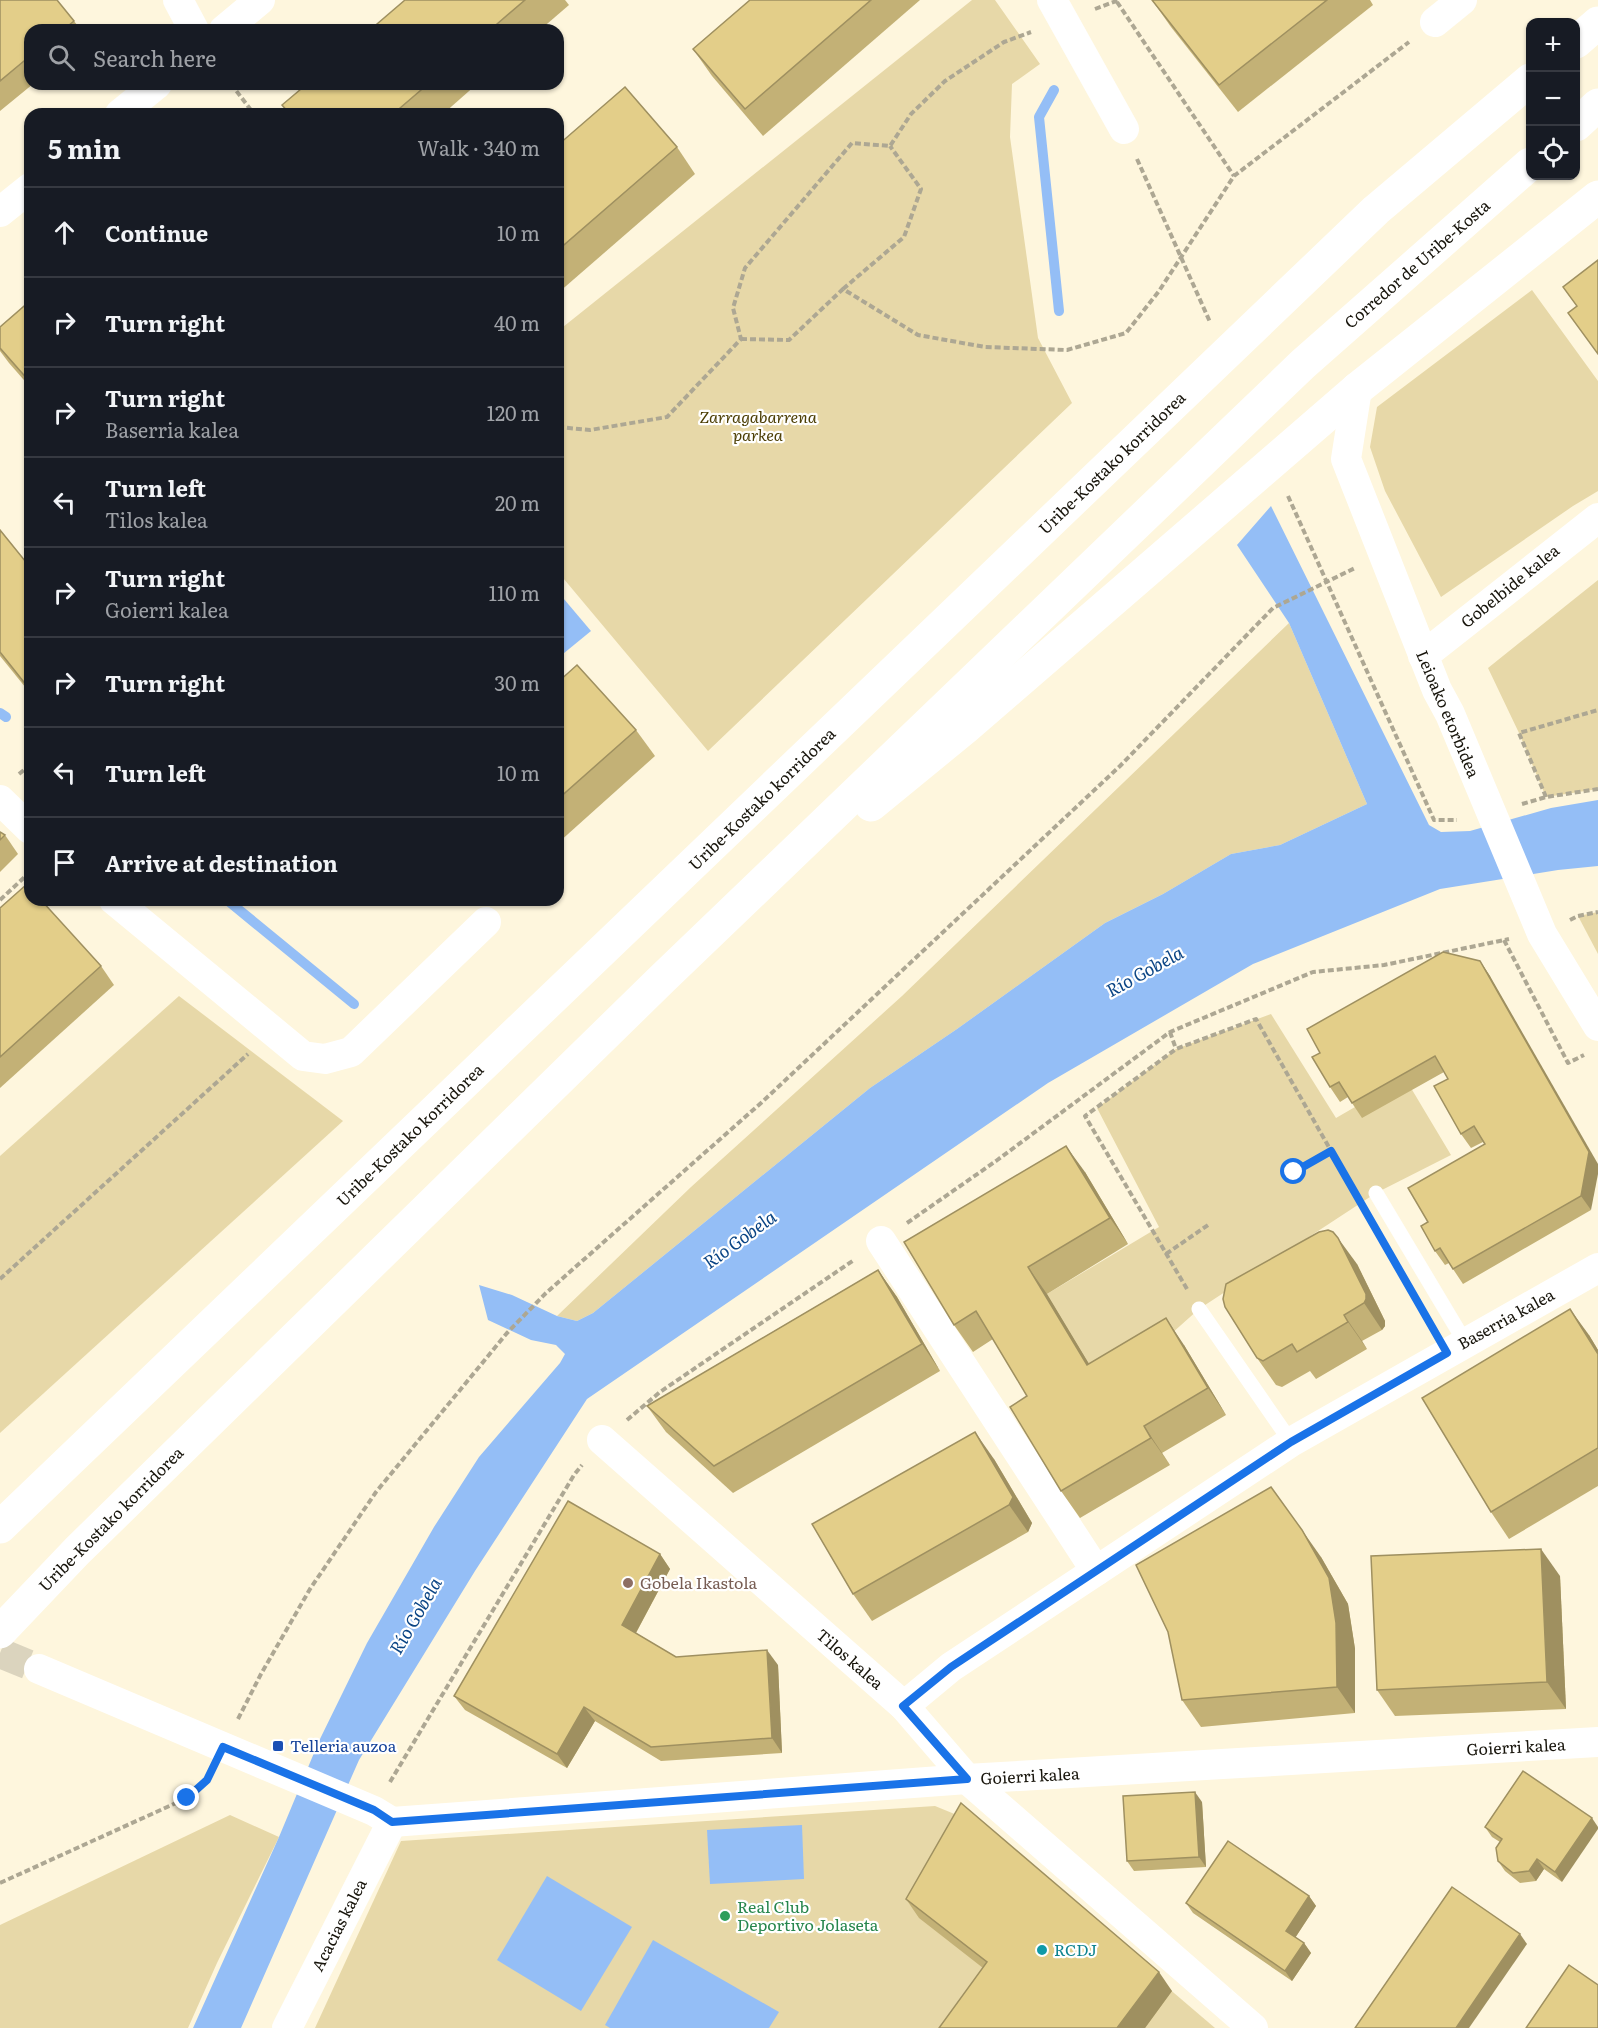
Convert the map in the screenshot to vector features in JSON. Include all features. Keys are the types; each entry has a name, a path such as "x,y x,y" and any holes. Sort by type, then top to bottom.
{"main road":[{"path":"1580,38 1598,23"},
{"name":"Uribe-Kostako korridorea","path":"1,1526 1376,210 1526,83"},
{"path":"1580,121 1598,105"},
{"name":"Corredor de Uribe-Kosta","path":"662,979 1304,364 1526,168"},
{"path":"662,979 964,728 1357,389 1598,197"},
{"name":"Uribe-Kostako korridorea","path":"0,1632 77,1551 662,979"}],"street":[{"path":"178,0 191,24"},
{"path":"231,24 260,0"},
{"path":"1435,22 1462,0"},
{"path":"1058,10 1124,129"},
{"path":"127,108 150,90"},
{"path":"0,212 24,193"},
{"name":"Leioako etorbidea","path":"1357,389 1346,459 1437,690 1450,714 1542,934 1598,1026"},
{"name":"Gobelbide kalea","path":"1423,656 1598,518"},
{"path":"0,800 24,823"},
{"path":"121,906 303,1056 325,1059 351,1052 486,922"},
{"path":"881,1241 1096,1571"},
{"name":"Baserria kalea","path":"903,1706 951,1667 1291,1442 1598,1268"},
{"name":"Tilos kalea","path":"602,1440 903,1706 967,1779 1253,2028"},
{"path":"39,1669 383,1816"},
{"name":"Goierri kalea","path":"383,1816 1598,1742"},
{"name":"Acacias kalea","path":"287,2028 383,1816"}],"lane":[{"path":"1377,1192 1465,1342"},
{"path":"1199,1309 1291,1442"}],"path":[{"path":"890,146 910,114 945,81 1004,42 1058,10 1118,1 1234,176"},
{"path":"843,289 918,335 985,347 1067,350 1126,333 1158,291 1234,176 1435,22"},
{"path":"236,90 249,108"},
{"path":"564,428 590,430 668,417 741,339 789,340 843,289 904,237 921,189 890,146 852,143 745,268 734,308 741,339"},
{"path":"0,1883 187,1798 207,1780 232,1751 261,1674 310,1589 376,1492 507,1333 546,1293 761,1103 1120,766 1273,608 1337,577"},
{"path":"1355,645 1434,820 1470,820 1546,797 1598,789"},
{"path":"1546,797 1519,733 1598,710"},
{"path":"0,900 24,878"},
{"path":"1504,940 1568,1064 1588,1053"},
{"path":"1199,1309 1085,1116 1176,1049 1256,1019 1354,1192"},
{"path":"0,1280 273,1030"},
{"path":"1170,1032 1176,1049"},
{"path":"1294,1172 1331,1151"},
{"path":"1166,1254 1208,1225"}],"green space":[{"name":"Zarragabarrena parkea","path":"972,0 995,0 1040,64 1012,84 1010,137 1038,338 1072,403 708,751 564,579 564,326"},
{"path":"1532,290 1598,381 1598,491 1441,597 1385,491 1370,447 1377,407"},
{"path":"1598,580 1598,789 1546,797 1488,668"},
{"path":"1289,623 1367,804 1280,845 1231,854 1163,894 1105,923 870,1088 593,1313 577,1321 557,1316 691,1187 902,996"},
{"path":"1598,912 1598,954 1578,916"},
{"path":"179,996 343,1121 0,1433 0,1156"},
{"path":"1271,1014 1336,1118 1405,1078 1451,1155 1376,1193 1199,1309 1106,1392 1047,1294 1159,1227 1097,1108 1176,1049"},
{"name":"Real Club Deportivo Jolaseta","path":"935,1806 974,1822 1215,2028 315,2028 401,1841"},
{"path":"230,1815 279,1837 188,2028 0,2028 0,1925"}],"water":[{"name":"Río Gobela","path":"1271,506 1429,825 1441,832 1470,831 1551,808 1598,800 1598,866 1558,870 1440,889 1253,964 1048,1083 587,1399 475,1571 359,1760 241,2028 193,2028 279,1837 319,1741 367,1643 434,1527 479,1457 560,1363 565,1354 556,1345 531,1340 488,1320 479,1285 512,1295 557,1316 577,1321 593,1313 870,1088 1105,923 1163,894 1231,854 1280,845 1367,804 1289,623 1237,545"},
{"path":"564,599 591,631 564,653"},
{"path":"802,1825 804,1879 710,1884 707,1830"},
{"path":"547,1876 632,1927 581,2011 497,1960"},
{"path":"653,1940 779,2012 769,2028 610,2028 605,2025"}],"building":[{"path":"0,0 57,0 74,21 70,24 24,24 24,61 0,81"},
{"path":"405,0 525,0 497,24 377,24"},
{"path":"750,0 871,0 745,109 693,49"},
{"path":"1152,0 1327,0 1219,85"},
{"path":"625,87 677,147 564,245 564,140"},
{"path":"300,90 421,90 400,108 285,108 282,105"},
{"path":"1598,260 1598,354 1568,313 1577,306 1563,287"},
{"path":"24,306 24,375 0,348 0,327"},
{"path":"0,530 24,560 24,682 0,652"},
{"path":"577,665 636,730 564,794 564,677"},
{"path":"24,887 24,906 46,906 101,966 0,1057 0,908"},
{"path":"1443,952 1480,961 1589,1152 1581,1196 1453,1269 1440,1248 1435,1251 1421,1226 1428,1222 1408,1188 1485,1144 1474,1126 1461,1134 1434,1086 1448,1079 1435,1056 1352,1103 1339,1082 1330,1087 1312,1057 1320,1053 1307,1029"},
{"path":"1066,1146 1110,1218 1028,1267 1087,1365 1166,1318 1208,1388 1144,1426 1151,1438 1061,1491 1010,1407 1027,1396 976,1311 954,1325 904,1242"},
{"path":"1328,1230 1338,1238 1366,1294 1364,1303 1344,1315 1348,1322 1297,1352 1292,1344 1263,1361 1257,1358 1225,1307 1223,1299 1226,1284 1319,1232"},
{"path":"878,1270 922,1344 714,1466 647,1406"},
{"path":"1570,1309 1598,1354 1598,1448 1491,1512 1422,1398"},
{"path":"975,1432 1013,1497 1009,1505 853,1594 812,1524"},
{"path":"1271,1487 1302,1530 1329,1578 1336,1623 1337,1687 1182,1700 1168,1632 1136,1565"},
{"path":"568,1501 660,1554 622,1625 676,1657 767,1650 772,1738 651,1747 584,1707 557,1754 454,1696"},
{"path":"1541,1549 1547,1682 1377,1690 1371,1556"},
{"path":"1523,1771 1592,1818 1555,1872 1537,1859 1529,1871 1513,1873 1498,1861 1496,1848 1502,1839 1485,1827"},
{"path":"1195,1792 1199,1857 1127,1861 1123,1796"},
{"name":"RCDJ","path":"961,1803 1159,1972 1117,2028 939,2028 987,1962 906,1899"},
{"path":"1228,1841 1309,1896 1286,1931 1304,1943 1285,1971 1186,1903"},
{"path":"1452,1887 1520,1934 1456,2028 1355,2028"},
{"path":"1569,1965 1598,1985 1598,2028 1526,2028"}],"waterway":[{"path":"1054,90 1039,117 1059,311"},
{"path":"0,713 6,717"},
{"path":"234,906 354,1004"}],"tunnel":[{"path":"0,1653 39,1669"}],"place":[{"name":"Gobela Ikastola","path":"628,1583"},
{"name":"Telleria auzoa","path":"278,1746"},
{"name":"Real Club Deportivo Jolaseta","path":"725,1916"},
{"name":"RCDJ","path":"1042,1950"}],"route":[{"path":"187,1798 207,1780 223,1747 374,1810 392,1822 967,1779 903,1706 951,1667 1291,1442 1447,1353 1331,1151 1294,1172"}]}
